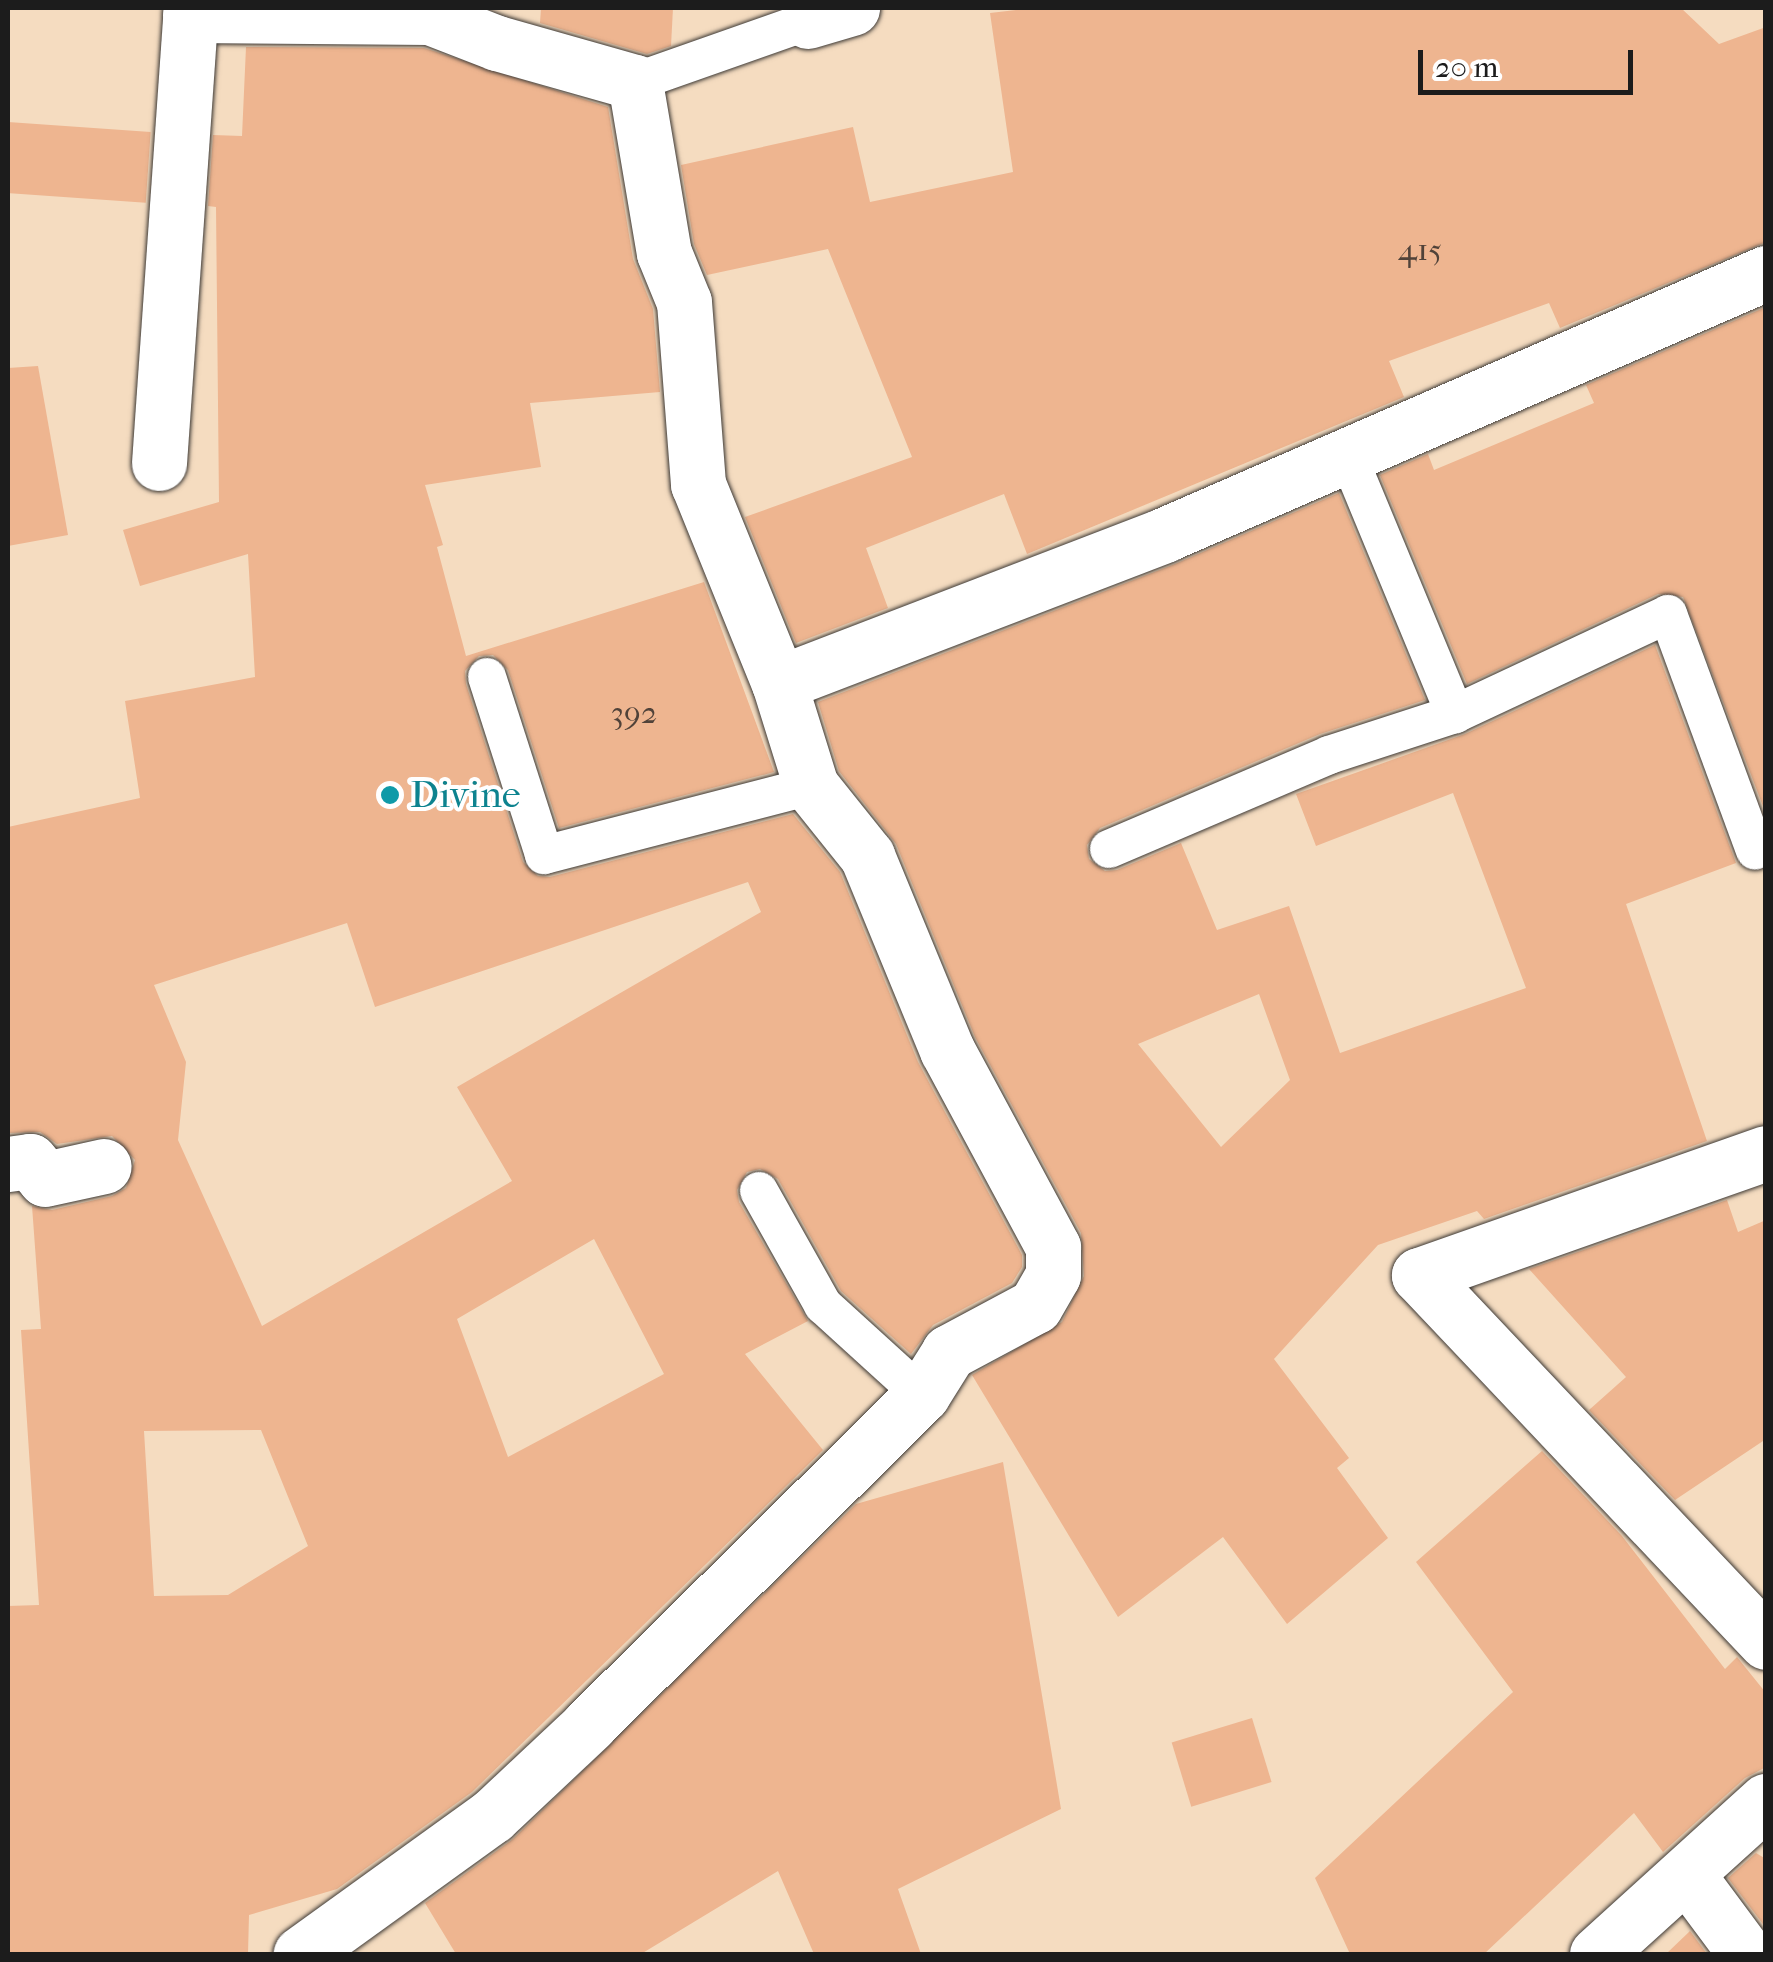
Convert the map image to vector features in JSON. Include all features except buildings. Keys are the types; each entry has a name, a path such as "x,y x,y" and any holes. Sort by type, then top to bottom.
{"street":[{"path":"159,463 190,15 430,17 497,43 636,82 664,252 684,302 698,484 780,683 812,786 868,856 947,1050 1053,1247 1053,1275 1035,1306 949,1352 922,1396 866,1444 752,1570 492,1816 302,1954"},
{"path":"780,683 1164,535 1346,451 1766,273"},
{"path":"1766,1153 1418,1275 1766,1642"},
{"path":"8,1164 30,1161 45,1179 104,1166"},
{"path":"1597,1954 1688,1876 1766,1801"},
{"path":"1688,1876 1746,1954"}],"lane":[{"path":"636,82 830,14"},
{"path":"1346,451 1455,714"},
{"path":"1110,849 1330,755 1455,714 1668,614 1755,852"},
{"path":"487,677 544,855 812,786"},
{"path":"758,1191 824,1304 922,1396"}],"place":[{"name":"Divine","path":"390,795"}]}
